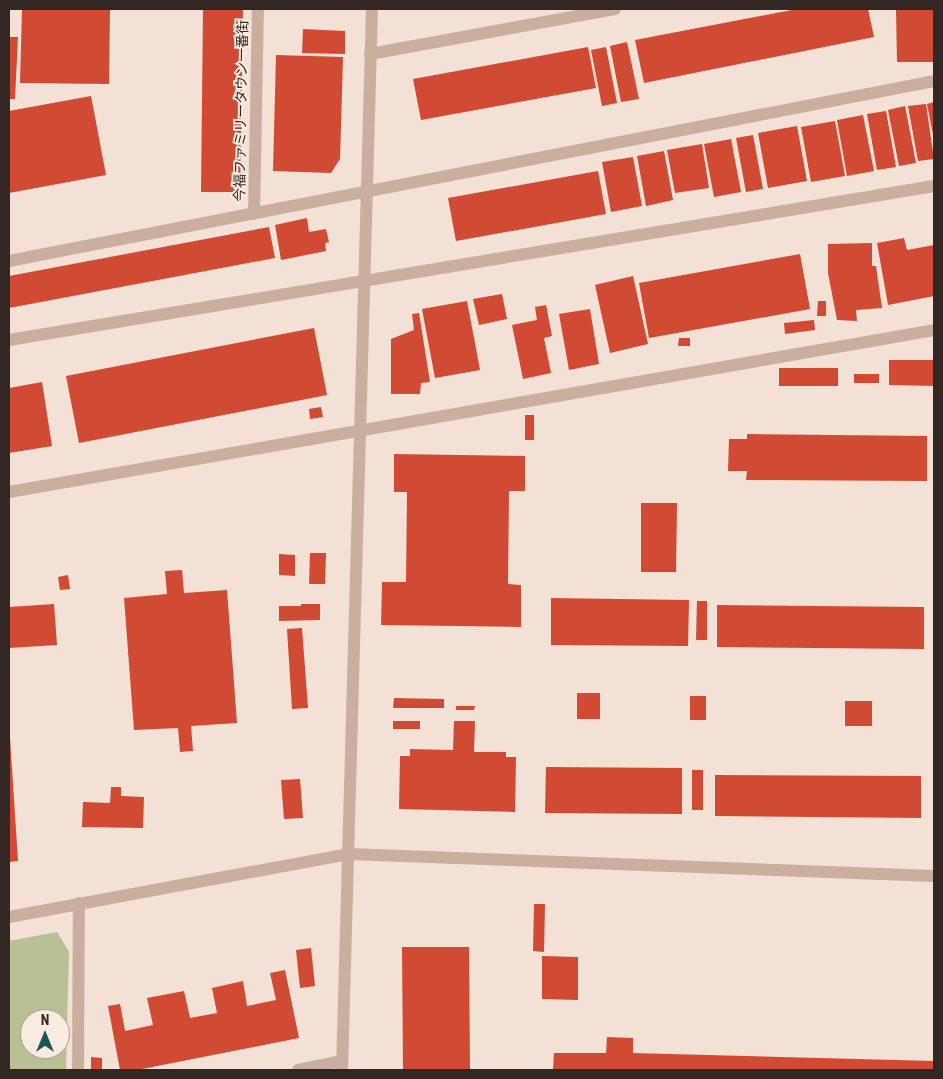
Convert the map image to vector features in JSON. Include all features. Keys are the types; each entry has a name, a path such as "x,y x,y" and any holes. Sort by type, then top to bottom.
{"street":[{"name":"今福ファミリータウン一番街","path":"254,214 258,9"},
{"path":"298,1070 342,1066 372,9"},
{"path":"370,54 615,9"},
{"path":"9,261 934,81"},
{"path":"9,340 364,279 934,186"},
{"path":"9,492 934,330"},
{"path":"9,917 348,854 934,876"},
{"path":"78,1070 79,903"}],"green space":[{"path":"57,932 69,952 68,1009 20,1009 20,1059 66,1059 66,1070 9,1070 9,941"}],"building":[{"path":"22,9 110,9 109,84 20,83"},
{"path":"203,9 243,9 240,192 201,192"},
{"path":"797,9 868,9 874,37 644,83 635,40"},
{"path":"896,9 934,9 934,62 897,62"},
{"path":"303,29 345,31 345,54 302,53"},
{"path":"9,37 18,37 15,99 9,99"},
{"path":"627,42 639,99 621,102 610,46"},
{"path":"588,47 596,88 421,120 413,79"},
{"path":"606,47 617,103 602,106 591,50"},
{"path":"276,55 343,57 340,159 331,173 273,171"},
{"path":"91,96 106,175 9,193 9,111"},
{"path":"934,102 934,135 933,135 927,104"},
{"path":"926,104 934,159 918,161 908,106"},
{"path":"905,106 916,163 899,166 888,110"},
{"path":"886,111 896,167 877,170 867,114"},
{"path":"863,115 874,171 847,176 837,120"},
{"path":"835,121 845,176 811,182 801,127"},
{"path":"797,126 807,181 768,188 758,133"},
{"path":"753,135 763,189 746,192 736,138"},
{"path":"731,139 741,192 714,197 704,144"},
{"path":"702,144 709,188 675,193 667,150"},
{"path":"664,151 673,200 646,206 637,156"},
{"path":"633,157 642,206 611,212 602,162"},
{"path":"598,171 606,214 456,241 448,198"},
{"path":"307,218 309,232 326,229 329,242 325,243 326,251 281,260 275,225"},
{"path":"269,227 275,258 9,308 9,276"},
{"path":"904,238 907,250 934,245 934,296 888,305 877,243"},
{"path":"872,243 872,266 876,266 882,308 856,310 857,321 837,320 828,273 828,244"},
{"path":"800,254 810,309 649,338 639,283"},
{"path":"633,276 648,344 610,353 595,285"},
{"path":"502,294 507,319 479,325 473,299"},
{"path":"467,301 480,370 435,378 422,309"},
{"path":"818,301 826,301 826,316 817,316"},
{"path":"546,305 552,336 544,338 551,373 523,379 512,325 537,320 535,307"},
{"path":"590,309 599,364 569,370 559,314"},
{"path":"419,313 430,382 421,383 420,394 391,394 391,339 414,330 412,314"},
{"path":"814,320 815,330 785,334 784,323"},
{"path":"314,328 327,395 79,443 66,376"},
{"path":"679,338 690,338 690,346 678,346"},
{"path":"889,360 934,360 934,386 889,385"},
{"path":"779,368 838,368 838,386 779,386"},
{"path":"854,374 879,374 879,383 854,383"},
{"path":"42,382 52,446 9,453 9,388"},
{"path":"321,407 323,417 310,419 309,409"},
{"path":"525,415 534,415 534,440 525,440"},
{"path":"747,434 927,436 927,481 746,480 747,471 728,471 729,439 747,439"},
{"path":"394,454 525,456 525,491 509,491 508,584 521,585 521,627 381,625 382,582 406,582 407,492 394,492"},
{"path":"641,503 677,503 676,572 641,572"},
{"path":"310,553 326,553 325,584 309,584"},
{"path":"279,554 295,555 295,576 279,575"},
{"path":"182,570 184,593 227,590 237,723 191,726 193,751 180,752 178,728 134,730 124,598 167,594 165,571"},
{"path":"68,575 70,589 60,590 58,577"},
{"path":"551,598 689,600 688,646 551,645"},
{"path":"697,601 707,601 707,640 696,640"},
{"path":"54,604 57,645 9,648 9,607"},
{"path":"301,604 320,604 320,620 279,621 279,606 301,606"},
{"path":"717,605 924,607 924,649 717,647"},
{"path":"302,628 308,708 292,709 287,629"},
{"path":"577,693 600,693 600,719 577,719"},
{"path":"690,696 706,696 706,720 690,720"},
{"path":"394,698 444,699 444,708 393,708"},
{"path":"845,701 872,701 872,726 845,726"},
{"path":"456,706 475,706 474,710 456,710"},
{"path":"393,721 420,721 420,729 393,729"},
{"path":"454,721 475,721 474,752 506,752 506,757 516,757 515,812 399,809 400,756 410,756 410,749 453,750"},
{"path":"9,722 18,861 9,862"},
{"path":"546,767 682,768 682,814 545,813"},
{"path":"692,770 703,770 703,810 692,810"},
{"path":"715,775 921,776 921,818 715,816"},
{"path":"300,779 303,818 284,819 281,780"},
{"path":"111,787 121,787 121,796 144,797 143,828 82,827 83,802 110,803"},
{"path":"534,904 545,904 544,952 533,951"},
{"path":"402,947 469,947 470,1070 403,1070"},
{"path":"311,948 315,986 300,988 296,950"},
{"path":"542,956 578,957 578,1000 542,999"},
{"path":"285,970 299,1038 137,1070 120,1070 108,1006 120,1004 125,1031 153,1025 147,998 184,991 190,1018 217,1013 212,988 243,981 247,1006 276,1000 270,973"},
{"path":"607,1037 633,1038 633,1053 934,1061 934,1070 553,1070 554,1053 606,1053"},
{"path":"91,1057 102,1058 102,1070 91,1070"}]}
